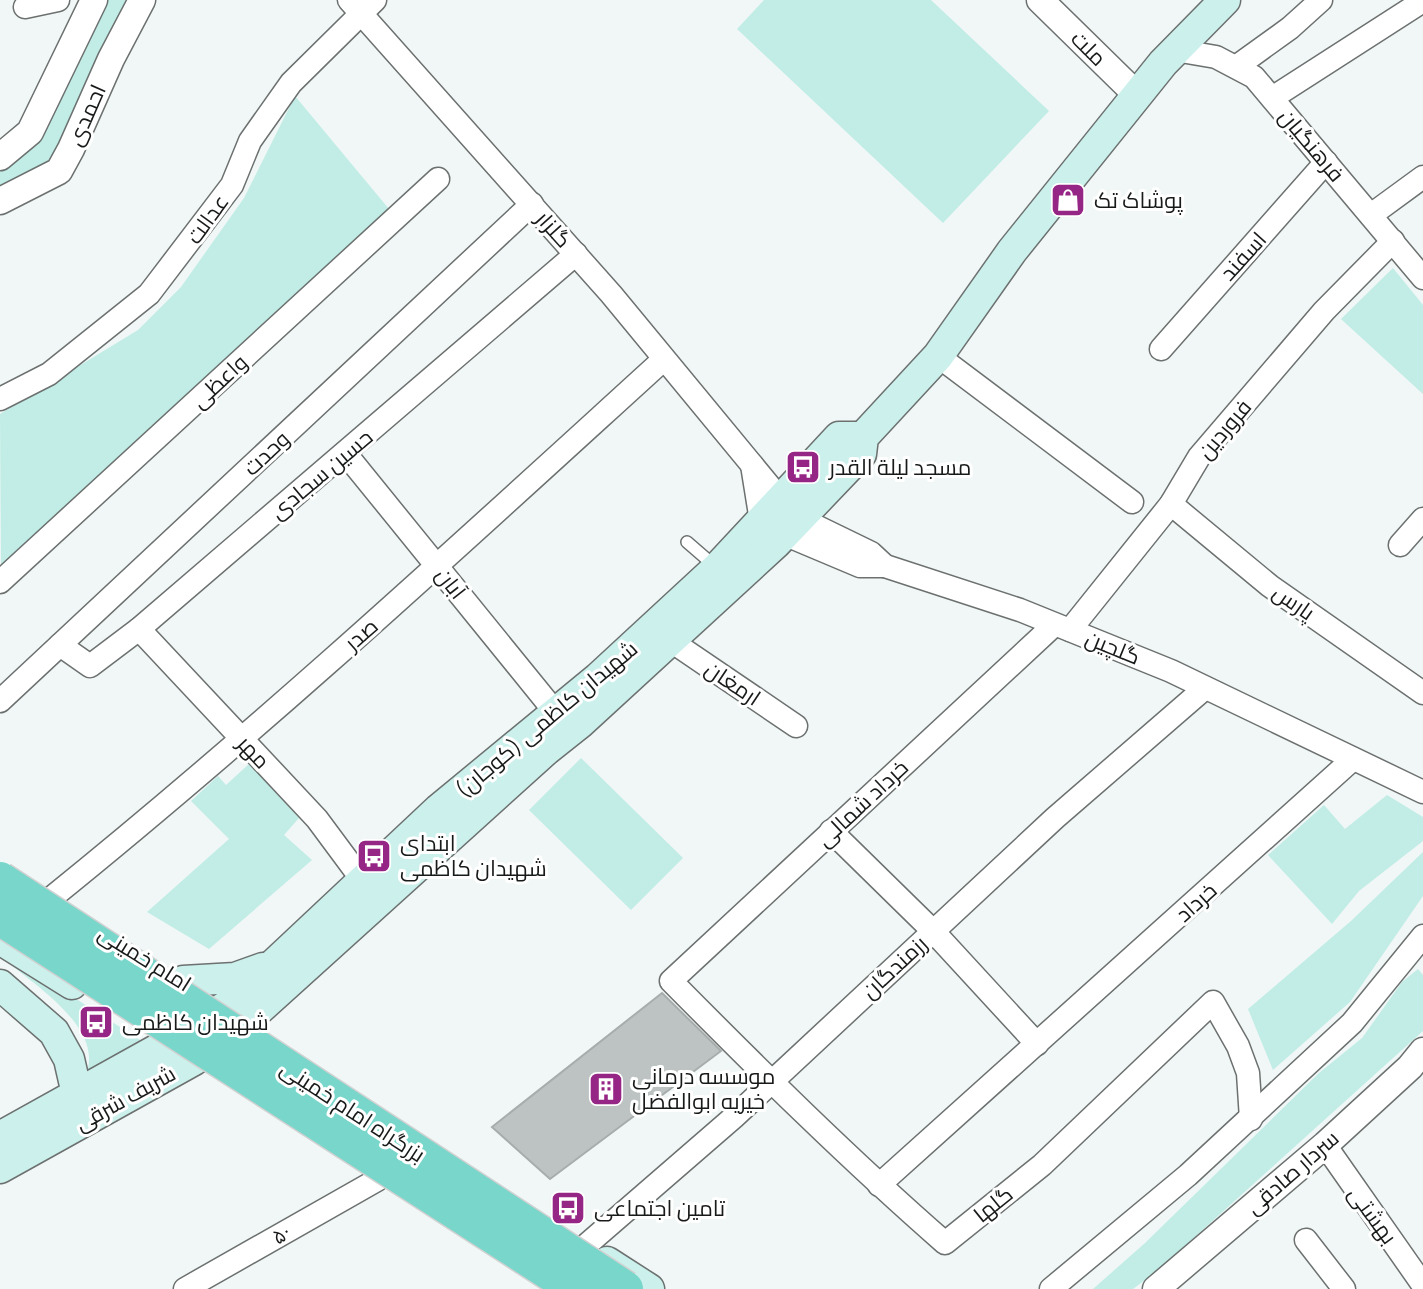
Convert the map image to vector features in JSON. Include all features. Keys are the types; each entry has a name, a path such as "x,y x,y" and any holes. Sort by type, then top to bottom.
{"highway":[{"name":"بزرگراه امام خمینی","path":"0,880 625,1289"},
{"name":"بزرگراه امام خمینی","path":"0,917 576,1289"}],"main road":[{"name":"شهیدان کاظمی (کوجان)","path":"235,1014 671,641 781,518 839,437 863,437 938,356 1012,251 1137,95 1175,50 1225,0"},
{"name":"شهیدان کاظمی (کوجان)","path":"235,1014 274,964 439,809 598,678 717,568 781,518"},
{"name":"امام خمینی","path":"0,867 235,1014 649,1289"},
{"path":"0,939 194,1060 544,1289"},
{"path":"183,981 235,978 274,964"},
{"path":"0,985 54,1032 69,1059 77,1094"},
{"name":"شریف شرقی","path":"0,1137 167,1044 235,1014"},
{"name":"شریف شرقی","path":"0,1168 194,1060 235,1014"}],"street":[{"path":"25,7 60,0 92,4"},
{"name":"احمدی","path":"0,201 59,171 142,0"},
{"name":"ملت","path":"1040,0 1137,95"},
{"path":"1236,67 1290,28 1321,0"},
{"path":"1272,98 1423,1"},
{"name":"احمدی","path":"0,157 30,132 92,4"},
{"name":"گلزار","path":"362,5 751,464 781,518"},
{"name":"عدالت","path":"0,399 49,374 149,294 232,185 250,141 291,83 362,5"},
{"name":"فرهنگیان","path":"1175,50 1216,57 1254,77 1423,278"},
{"name":"اسفند","path":"1161,349 1326,162"},
{"path":"1371,215 1423,177"},
{"name":"واعظی","path":"0,582 438,179"},
{"name":"وحدت","path":"0,701 532,204"},
{"name":"فروردین","path":"1062,628 1171,504 1199,457 1324,311 1393,241"},
{"name":"حسین سجادی","path":"60,645 90,666 139,629 576,254"},
{"path":"938,356 1132,502"},
{"name":"صدر","path":"50,899 242,738 438,566 663,360"},
{"name":"آبان","path":"345,453 556,713"},
{"name":"پارس","path":"1171,504 1270,586 1423,693"},
{"name":"گلچین","path":"781,518 860,566 885,566 1020,610 1205,688 1423,792"},
{"path":"1400,545 1423,519"},
{"name":"خرداد شمالی","path":"671,981 831,831 1062,628"},
{"name":"مهر","path":"139,629 317,819 363,881"},
{"name":"ارمغان","path":"671,641 796,726"},
{"name":"رزمندگان","path":"584,1247 771,1082 1055,818 1205,688"},
{"name":"خرداد","path":"879,1185 1353,759"},
{"path":"831,831 933,931 1037,1044"},
{"path":"1051,1289 1251,1119 1352,1023 1423,936"},
{"name":"گلها","path":"671,981 771,1082 945,1243 1042,1165 1213,1002 1238,1046 1248,1073 1251,1119"},
{"name":"سردار صادقی","path":"1156,1289 1419,1067"},
{"name":"بهشتی","path":"1325,1145 1423,1285"},
{"name":"۵۰","path":"185,1289 377,1180"},
{"path":"1306,1240 1344,1289"}],"lane":[{"path":"687,542 717,568"}],"green space":[{"path":"103,0 133,0 52,166 0,195 0,165"},
{"path":"764,0 931,0 1049,111 943,223 737,29"},
{"path":"295,96 389,209 1,569 0,414 138,330 181,287 244,198"},
{"path":"1393,268 1423,305 1423,394 1341,319"},
{"path":"581,758 683,858 631,910 529,810"},
{"path":"249,764 299,818 284,835 312,860 209,949 147,912 229,839 191,801 218,776 226,785"},
{"path":"1387,795 1423,817 1423,841 1359,891 1332,924 1268,855 1324,805 1345,829"},
{"path":"1423,852 1423,896 1350,1002 1273,1070 1248,1009 1351,921"},
{"path":"0,950 148,1045 85,1079 89,1060 80,1030 56,1002 0,956"},
{"path":"1418,969 1423,975 1423,1031 1157,1271 1133,1289 1093,1289 1145,1243 1319,1073 1362,1038 1402,982"}],"building":[{"name":"موسسه درمانی خیریه ابوالفضل","path":"662,993 721,1051 550,1179 492,1127"}],"place":[{"name":"پوشاک تک","path":"1068,200"},
{"name":"مسجد لیلة القدر","path":"803,467"},
{"name":"ابتدای شهیدان کاظمی","path":"374,856"},
{"name":"شهیدان کاظمی","path":"96,1022"},
{"name":"موسسه درمانی خیریه ابوالفضل","path":"606,1089"},
{"name":"تامین اجتماعی","path":"568,1208"}]}
